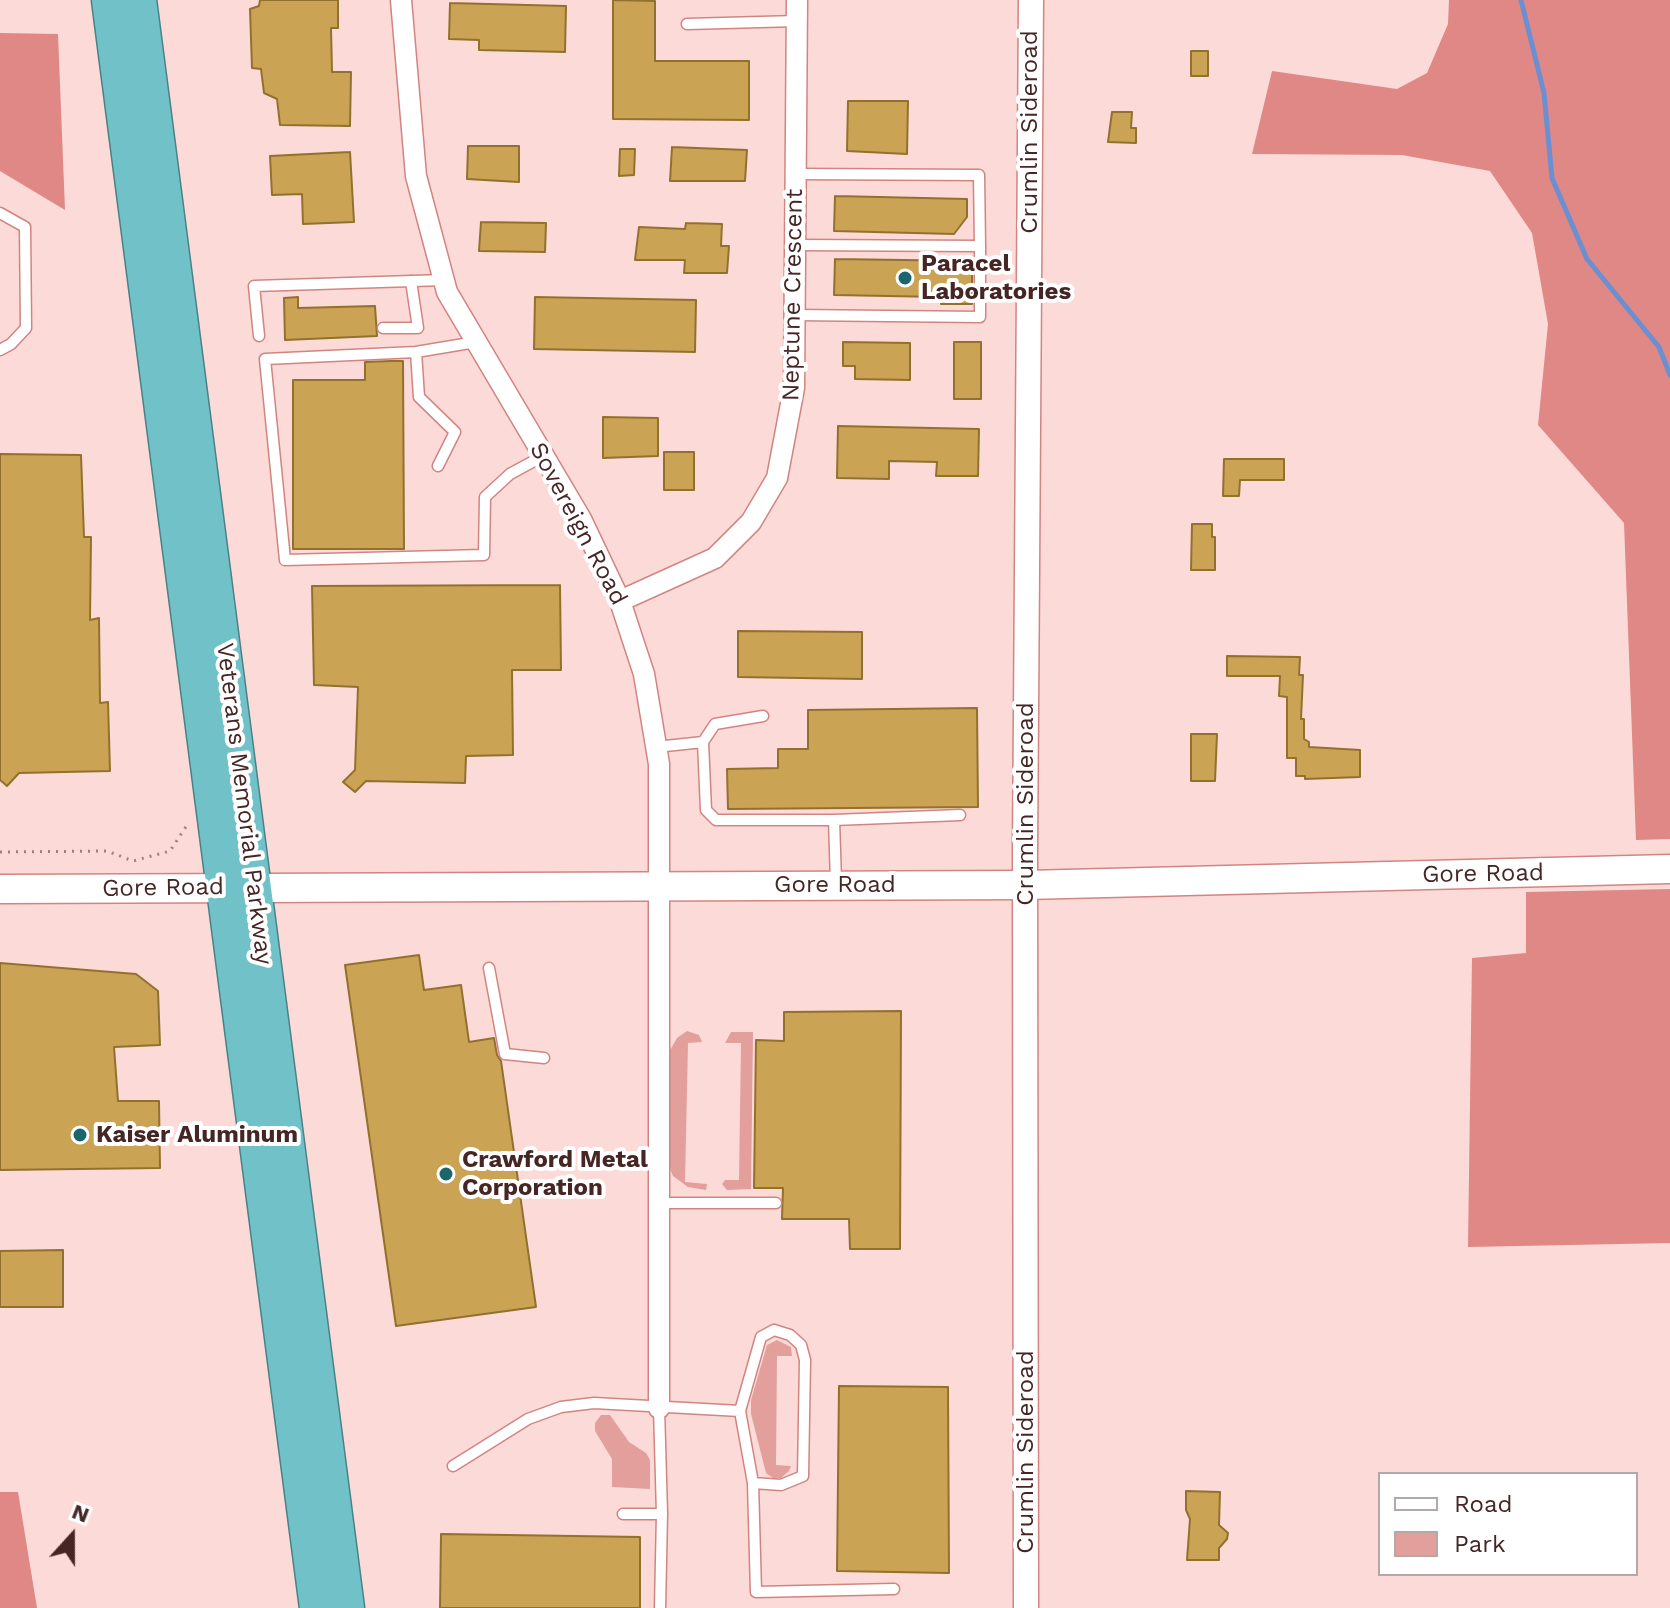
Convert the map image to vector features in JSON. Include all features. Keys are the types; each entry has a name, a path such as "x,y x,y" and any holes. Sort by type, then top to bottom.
{"highway":[{"name":"Veterans Memorial Parkway","path":"108,0 348,1608"},
{"name":"Veterans Memorial Parkway","path":"140,0 316,1608"}],"main road":[{"name":"Gore Road","path":"0,889 1026,885 1670,869"}],"street":[{"name":"Sovereign Road","path":"401,0 416,176 447,292 581,519 620,601 644,674 659,764 659,1408"},
{"name":"Neptune Crescent","path":"620,601 715,558 751,522 777,478 794,388 797,0"},
{"name":"Crumlin Sideroad","path":"1026,1608 1031,0"}],"lane":[{"path":"687,24 797,21"},
{"path":"795,315 980,317 979,175 796,174"},
{"path":"0,213 25,227 26,328 11,344 0,350"},
{"path":"796,245 980,246"},
{"path":"259,336 254,286 444,280"},
{"path":"383,328 418,328 411,281"},
{"path":"476,342 416,352 265,359 285,560 484,555 485,497 510,474 543,456"},
{"path":"416,352 419,397 455,432 438,466"},
{"path":"763,716 715,724 703,742 706,810 716,820 834,820 960,815"},
{"path":"656,747 703,742"},
{"path":"834,820 836,885"},
{"path":"489,968 505,1054 544,1058"},
{"path":"658,1203 776,1203"},
{"path":"753,1483 781,1485 803,1476 805,1360 801,1345 790,1335 774,1330 761,1337 740,1411 753,1483 756,1592 894,1589"},
{"path":"453,1466 528,1419 561,1407 594,1403 740,1411"},
{"path":"659,1408 662,1514 660,1608"},
{"path":"623,1514 662,1514"}],"path":[{"path":"0,852 107,851 133,861"}],"green space":[{"path":"687,1031 699,1035 702,1042 688,1043 685,1182 707,1184 706,1190 688,1187 673,1176 668,1164 669,1052 677,1038"},
{"path":"731,1032 753,1032 751,1189 727,1190 722,1184 725,1180 739,1180 741,1043 725,1043"},
{"path":"777,1340 791,1347 792,1356 777,1356 776,1465 791,1466 781,1478 773,1478 766,1473 751,1414 751,1400 767,1345"},
{"path":"601,1415 610,1415 629,1442 646,1453 650,1460 650,1489 612,1487 612,1459 595,1431 595,1423"}],"shaded area":[{"path":"1449,0 1670,0 1670,839 1636,840 1624,523 1538,425 1548,324 1532,233 1490,171 1402,155 1252,154 1272,71 1397,89 1427,73 1448,24"},
{"path":"0,33 58,34 65,210 0,171"},
{"path":"1670,889 1670,1243 1468,1247 1472,958 1526,953 1526,892"},
{"path":"0,1492 18,1492 37,1608 0,1608"}],"building":[{"path":"260,0 338,0 338,28 331,28 332,72 351,72 350,126 280,125 277,99 264,93 261,69 252,68 250,9 259,6"},
{"path":"613,0 655,1 655,61 749,61 749,120 613,119"},
{"path":"450,3 566,6 565,52 479,50 479,40 449,39"},
{"path":"1191,51 1208,51 1208,76 1191,76"},
{"path":"848,101 908,101 907,154 847,151"},
{"path":"1112,112 1132,112 1131,128 1136,128 1136,143 1108,142"},
{"path":"468,146 519,146 519,182 467,179"},
{"path":"672,147 747,150 745,181 670,181"},
{"path":"620,149 635,149 634,175 619,176"},
{"path":"350,152 354,222 303,224 302,194 272,195 270,156"},
{"path":"835,196 967,199 967,217 954,234 834,231"},
{"path":"481,222 546,223 545,252 479,251"},
{"path":"686,223 722,224 721,246 729,246 727,273 684,273 685,260 635,260 639,227 685,229"},
{"name":"Paracel Laboratories","path":"835,259 972,261 972,304 941,304 941,297 834,295"},
{"path":"298,297 298,308 375,306 377,336 285,340 284,298"},
{"path":"535,297 696,300 695,352 534,349"},
{"path":"843,342 910,343 910,380 855,379 855,366 843,366"},
{"path":"954,342 981,342 981,399 954,399"},
{"path":"403,361 404,549 293,549 293,380 365,380 365,362"},
{"path":"603,417 658,418 658,456 603,458"},
{"path":"838,426 979,429 978,476 936,476 937,462 889,461 889,479 837,478"},
{"path":"664,452 694,452 694,490 664,490"},
{"path":"0,454 81,455 84,537 91,537 90,620 99,618 100,703 108,702 110,771 19,773 7,786 0,780"},
{"path":"1224,459 1284,459 1284,480 1240,480 1239,496 1223,496"},
{"path":"1192,524 1212,524 1215,570 1191,570"},
{"path":"560,585 561,670 512,670 513,755 466,756 465,783 366,781 355,792 343,782 355,770 358,687 314,685 312,586"},
{"path":"738,631 862,632 862,679 738,677"},
{"path":"1227,656 1300,657 1304,739 1309,742 1309,747 1360,750 1360,777 1305,779 1305,776 1296,776 1296,758 1287,758 1287,697 1279,696 1280,676 1227,676"},
{"path":"977,708 978,807 728,809 727,769 778,768 778,749 808,749 808,710"},
{"path":"1191,734 1217,734 1215,781 1191,781"},
{"name":"Crawford Metal Corporation","path":"419,955 424,990 461,985 469,1042 494,1038 501,1061 536,1307 396,1326 345,965"},
{"name":"Kaiser Aluminum","path":"0,963 136,974 158,991 160,1045 114,1047 118,1101 159,1101 160,1168 0,1170"},
{"path":"901,1011 900,1249 850,1249 849,1219 782,1219 783,1188 754,1188 756,1040 784,1041 784,1012"},
{"path":"63,1250 63,1307 0,1307 0,1251"},
{"path":"839,1386 948,1387 949,1573 837,1571"},
{"path":"1186,1491 1220,1492 1219,1525 1228,1533 1219,1548 1219,1560 1187,1560 1190,1519 1186,1510"},
{"path":"441,1534 640,1537 640,1608 440,1608"}],"waterway":[{"path":"1521,0 1544,93 1552,178 1587,259 1659,347 1670,375"}],"place":[{"name":"Paracel Laboratories","path":"905,278"},
{"name":"Kaiser Aluminum","path":"80,1135"},
{"name":"Crawford Metal Corporation","path":"446,1174"}]}
